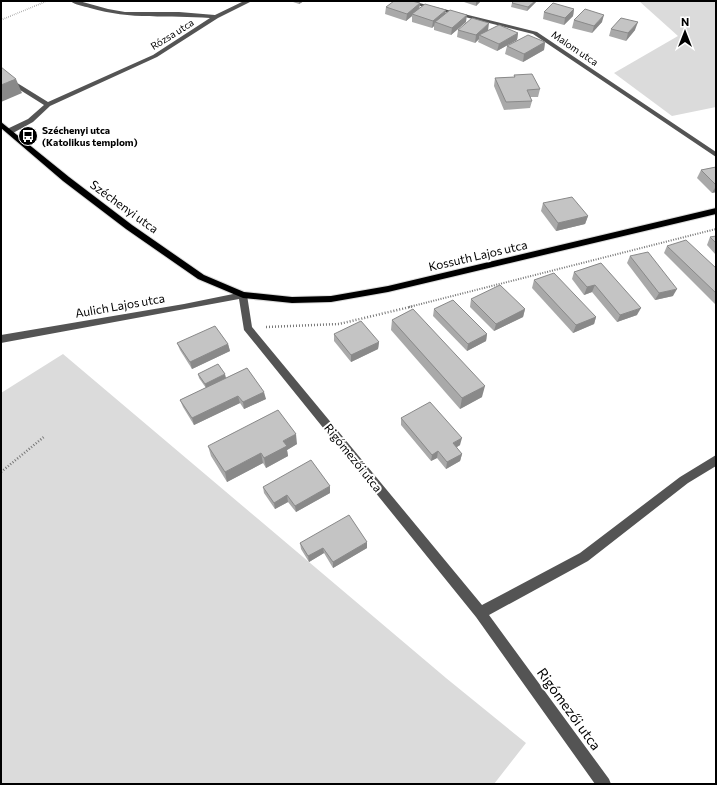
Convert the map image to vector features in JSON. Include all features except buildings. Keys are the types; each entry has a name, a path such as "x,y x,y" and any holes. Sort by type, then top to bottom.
{"main road":[{"name":"Széchenyi utca","path":"1,124 66,179 201,277 243,295"},
{"name":"Kossuth Lajos utca","path":"243,295 292,300 331,299 388,289 716,211"}],"street":[{"name":"Rózsa utca","path":"73,1 107,11 125,14 159,16 179,14 216,17"},
{"path":"216,17 249,1"},
{"name":"Malom utca","path":"404,1 535,33 716,155"},
{"name":"Rózsa utca","path":"10,131 31,121 48,105 155,56 216,17"},
{"path":"1,75 48,105"},
{"path":"243,295 247,328"},
{"name":"Aulich Lajos utca","path":"1,339 184,307 243,295"},
{"name":"Rigómezői utca","path":"247,328 480,613 604,784"},
{"path":"480,613 584,557 684,480 716,460"}],"path":[{"path":"1,20 47,1"},
{"path":"247,328 339,324 454,297 716,229"},
{"path":"1,472 46,436"}],"shaded area":[{"path":"639,1 716,1 716,107 672,116 614,73 678,36"},
{"path":"63,354 446,678 526,743 494,784 1,784 1,393"}],"place":[{"name":"Széchenyi utca (Katolikus templom)","path":"28,136"}]}
